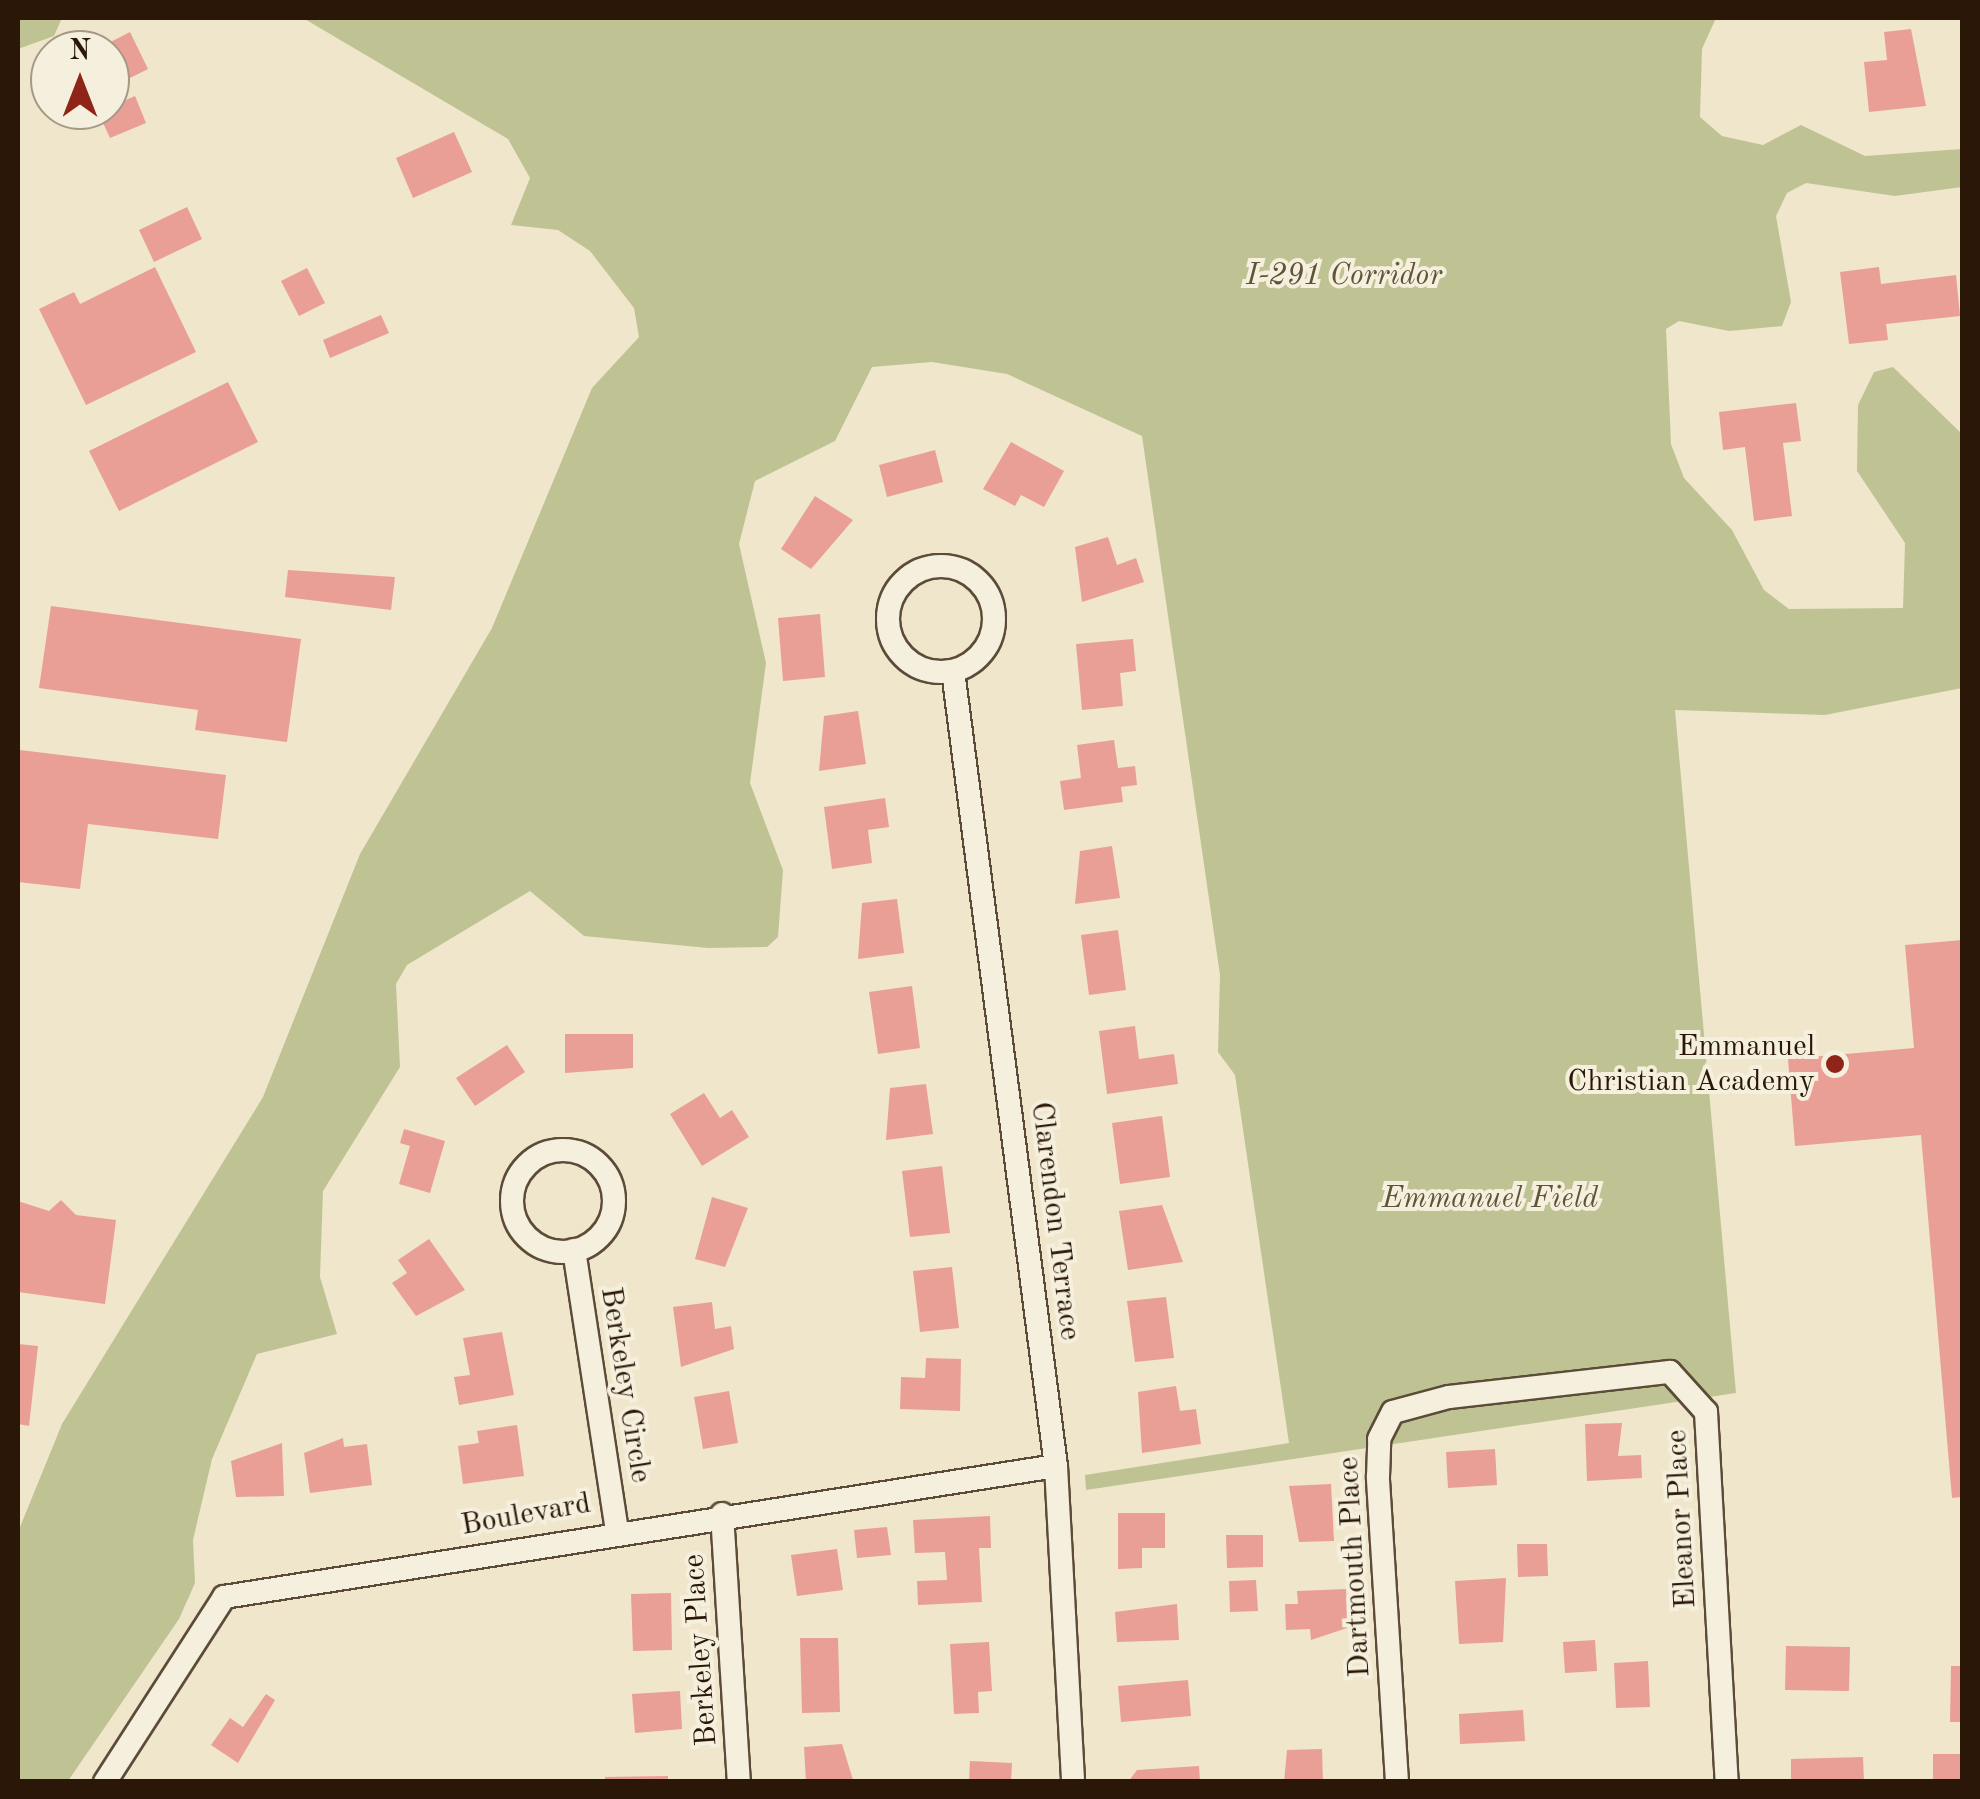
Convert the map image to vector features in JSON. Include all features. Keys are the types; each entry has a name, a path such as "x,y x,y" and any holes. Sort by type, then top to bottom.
{"street":[{"path":"957,568 992,604 991,638 954,671 918,667 894,643 889,608 922,569 957,568"},
{"name":"Clarendon Terrace","path":"954,671 1056,1466 1072,1782"},
{"name":"Berkeley Circle","path":"559,1150 588,1156 614,1193 609,1223 574,1250 544,1248 514,1216 520,1172 559,1150"},
{"name":"Berkeley Circle","path":"574,1250 617,1530"},
{"name":"Eleanor Place","path":"1449,1397 1670,1372 1702,1397 1728,1782"},
{"name":"Dartmouth Place","path":"1397,1782 1378,1439 1393,1412 1449,1397"},
{"name":"Boulevard","path":"105,1782 224,1597 617,1530 1056,1466"},
{"name":"Berkeley Place","path":"722,1514 739,1782"}],"green space":[{"path":"18,18 62,18 57,30 30,30 30,45 18,49"},
{"path":"303,18 1716,18 1702,49 1700,117 1722,136 1763,145 1801,125 1865,156 1962,149 1962,187 1895,196 1806,183 1787,193 1776,216 1791,302 1782,326 1729,331 1679,321 1666,329 1671,444 1684,478 1732,530 1764,590 1789,609 1903,608 1905,543 1857,471 1858,405 1874,372 1893,367 1962,434 1962,688 1825,715 1675,710 1736,1393 1086,1490 1085,1475 1289,1443 1235,1075 1218,1052 1220,975 1142,436 1007,374 932,362 872,367 835,441 755,481 739,544 766,663 750,783 783,870 778,937 767,947 708,948 584,936 530,891 407,965 396,984 400,1067 323,1191 320,1277 337,1334 257,1354 212,1459 193,1540 195,1583 179,1619 68,1781 18,1782 18,1532 62,1424 263,1097 360,854 492,628 592,388 639,337 634,308 590,251 558,230 511,225 530,178 508,139"}],"building":[{"path":"1911,29 1926,106 1869,112 1864,62 1887,60 1884,32"},
{"path":"130,32 148,69 130,78"},
{"path":"135,96 146,123 130,130 130,98"},
{"path":"106,130 129,130 110,138"},
{"path":"454,132 472,172 413,198 396,158"},
{"path":"187,207 202,239 154,262 139,230"},
{"path":"155,267 196,352 86,405 39,309 74,292 80,304"},
{"path":"1879,267 1881,284 1956,275 1960,316 1886,324 1888,340 1849,344 1840,272"},
{"path":"307,268 325,303 299,316 281,281"},
{"path":"381,315 389,333 330,358 323,340"},
{"path":"228,382 258,442 119,511 89,451"},
{"path":"1796,403 1801,441 1783,443 1792,516 1754,521 1745,447 1723,450 1719,412"},
{"path":"1011,442 1064,471 1044,507 1021,495 1015,506 983,489"},
{"path":"935,450 943,482 887,497 879,465"},
{"path":"815,496 853,520 811,569 781,549"},
{"path":"1108,537 1117,565 1136,558 1144,582 1082,602 1075,547"},
{"path":"288,570 395,577 391,610 285,597"},
{"path":"51,606 301,639 287,742 195,730 198,710 39,688"},
{"path":"820,614 825,677 783,681 778,618"},
{"path":"1133,639 1136,671 1120,673 1123,706 1082,710 1076,644"},
{"path":"858,711 866,764 819,771 824,716"},
{"path":"1114,740 1118,768 1135,766 1137,785 1121,787 1123,802 1064,810 1060,781 1081,778 1077,745"},
{"path":"20,750 226,775 218,839 88,824 80,889 18,882"},
{"path":"885,798 889,827 868,830 872,863 832,869 824,807"},
{"path":"1112,846 1120,898 1075,904 1080,851"},
{"path":"897,899 904,953 858,959 862,903"},
{"path":"1118,930 1126,990 1089,995 1081,935"},
{"path":"1962,940 1962,1497 1952,1498 1921,1135 1795,1146 1788,1059 1914,1048 1905,945"},
{"path":"912,986 920,1048 878,1054 869,992"},
{"path":"1135,1026 1139,1059 1174,1054 1178,1084 1107,1094 1099,1031"},
{"path":"565,1034 633,1034 633,1068 565,1073"},
{"path":"507,1045 525,1072 475,1106 456,1078"},
{"path":"926,1084 933,1134 886,1140 890,1088"},
{"path":"704,1093 720,1118 732,1110 749,1137 702,1166 670,1114"},
{"path":"1162,1116 1170,1177 1120,1184 1112,1123"},
{"path":"404,1129 445,1141 430,1193 399,1184 410,1146 400,1143"},
{"path":"942,1166 950,1233 910,1237 902,1171"},
{"path":"712,1197 748,1208 725,1267 695,1259"},
{"path":"61,1200 76,1215 116,1220 105,1304 18,1292 18,1201 49,1211"},
{"path":"1162,1205 1183,1262 1128,1270 1119,1211"},
{"path":"429,1239 465,1290 416,1316 392,1283 407,1273 398,1260"},
{"path":"952,1267 959,1328 920,1332 913,1271"},
{"path":"1166,1297 1174,1358 1135,1362 1127,1301"},
{"path":"712,1302 715,1329 731,1326 734,1349 681,1367 673,1307"},
{"path":"502,1332 514,1395 459,1405 454,1377 470,1375 463,1338"},
{"path":"18,1344 38,1346 29,1426 18,1424"},
{"path":"926,1358 961,1359 960,1411 900,1409 901,1377 925,1378"},
{"path":"1176,1386 1180,1411 1196,1409 1201,1444 1142,1453 1138,1392"},
{"path":"729,1391 738,1443 703,1449 694,1397"},
{"path":"1622,1423 1618,1456 1641,1455 1642,1478 1587,1481 1585,1424"},
{"path":"517,1425 524,1476 463,1484 458,1446 479,1443 477,1431"},
{"path":"343,1438 344,1447 367,1444 372,1485 310,1493 304,1453"},
{"path":"282,1443 284,1496 236,1497 231,1461"},
{"path":"1495,1449 1497,1485 1448,1488 1446,1452"},
{"path":"1331,1484 1334,1541 1299,1542 1289,1486"},
{"path":"1118,1513 1165,1513 1165,1548 1142,1548 1142,1568 1118,1569"},
{"path":"990,1516 991,1548 979,1548 982,1602 918,1605 917,1581 947,1580 945,1552 915,1553 913,1520"},
{"path":"887,1527 891,1555 857,1558 854,1530"},
{"path":"1226,1535 1263,1535 1263,1567 1227,1568"},
{"path":"1517,1544 1547,1544 1548,1576 1518,1577"},
{"path":"837,1549 843,1590 797,1596 791,1555"},
{"path":"1506,1578 1503,1642 1459,1644 1455,1581"},
{"path":"1256,1580 1258,1611 1230,1612 1229,1581"},
{"path":"1346,1589 1347,1628 1311,1640 1310,1629 1286,1630 1285,1604 1298,1604 1297,1591"},
{"path":"671,1593 672,1650 633,1651 631,1594"},
{"path":"1177,1604 1179,1640 1117,1642 1115,1612"},
{"path":"800,1638 838,1638 840,1712 802,1713"},
{"path":"1595,1640 1597,1671 1565,1673 1563,1642"},
{"path":"989,1642 992,1691 978,1692 979,1713 954,1714 950,1644"},
{"path":"1786,1646 1850,1647 1849,1691 1785,1690"},
{"path":"1648,1661 1650,1707 1616,1708 1614,1663"},
{"path":"1951,1666 1962,1666 1962,1722 1950,1722"},
{"path":"1188,1680 1191,1716 1121,1722 1118,1686"},
{"path":"680,1691 682,1729 635,1733 632,1694"},
{"path":"266,1694 275,1700 238,1763 211,1745 230,1718 243,1727"},
{"path":"1523,1710 1525,1741 1460,1744 1459,1714"},
{"path":"842,1744 853,1780 806,1782 804,1747"},
{"path":"1322,1749 1323,1782 1284,1782 1287,1750"},
{"path":"1933,1754 1962,1754 1962,1782 1933,1782"},
{"path":"1863,1757 1864,1782 1791,1782 1791,1759"},
{"path":"970,1761 1012,1763 1011,1782 969,1782"},
{"path":"1199,1766 1200,1782 1128,1782 1137,1770"},
{"path":"668,1776 668,1782 605,1782 605,1777"}],"place":[{"name":"Emmanuel Christian Academy","path":"1835,1064"}],"park label":[{"name":"I-291 Corridor","path":"1344,276"},
{"name":"Emmanuel Field","path":"1490,1199"}]}
